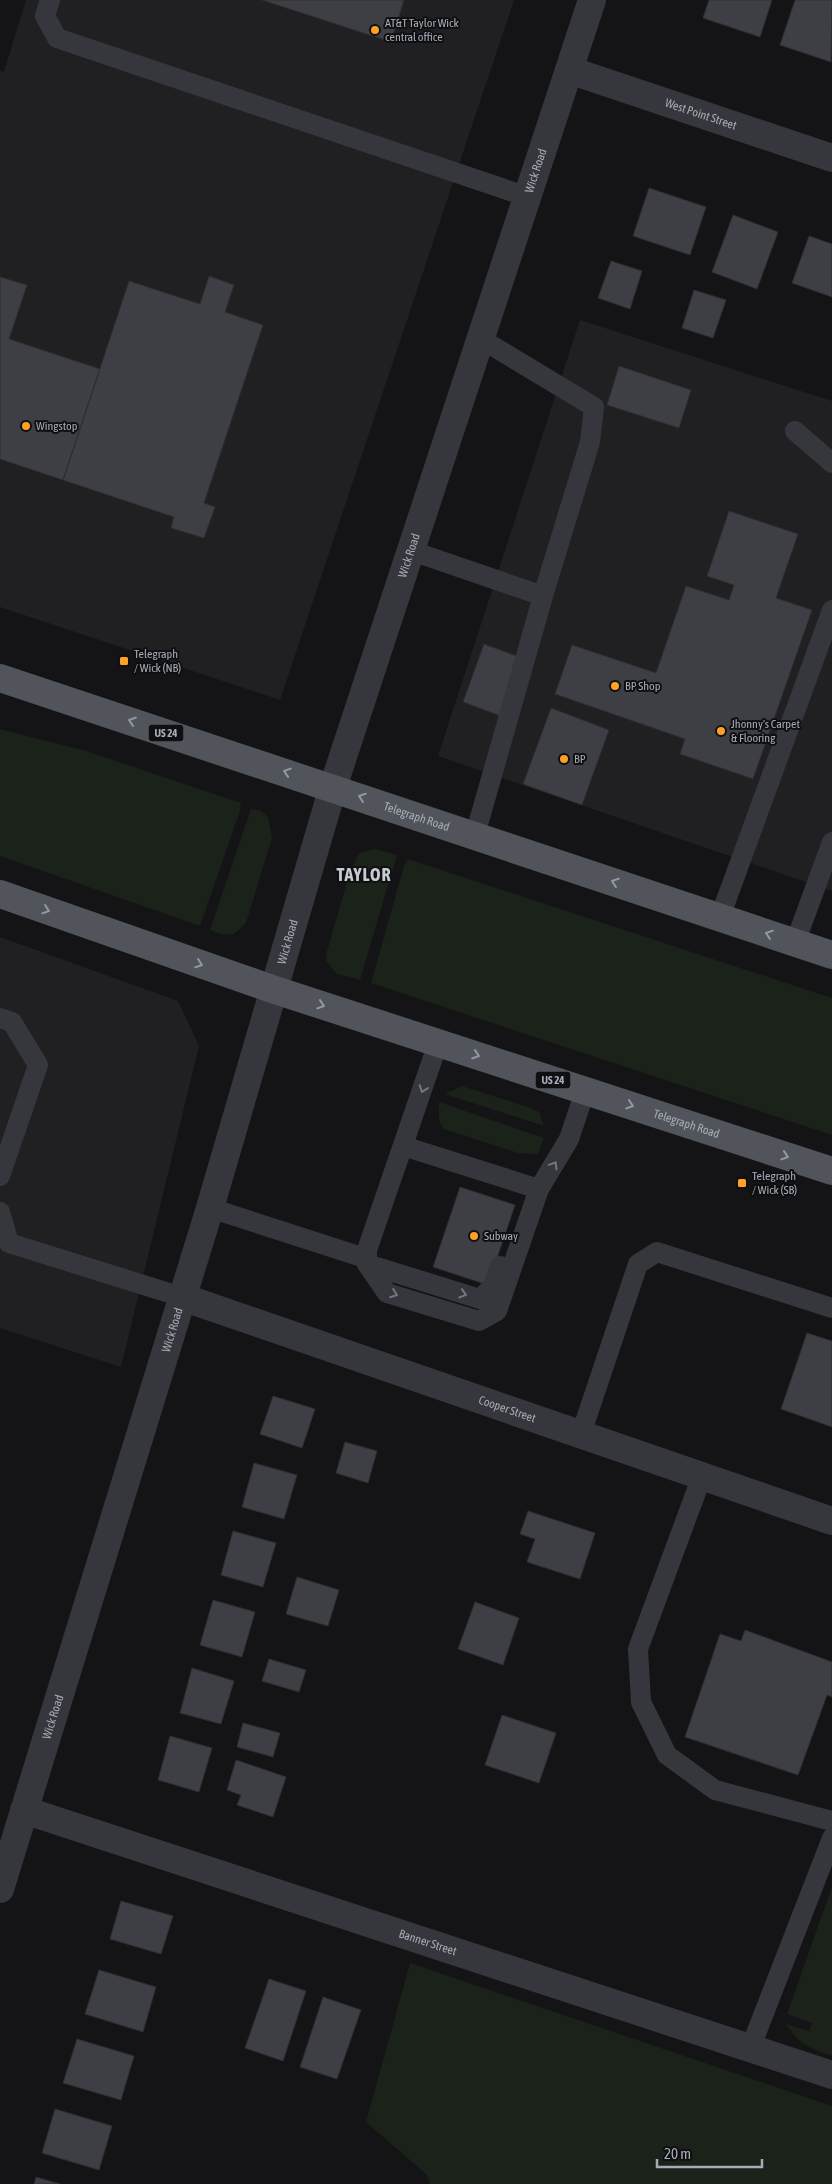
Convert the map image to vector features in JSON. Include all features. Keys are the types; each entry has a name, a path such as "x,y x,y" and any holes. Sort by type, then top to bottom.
{"main road":[{"name":"Telegraph Road","path":"0,678 333,787 832,955"},
{"path":"0,692 54,695"},
{"name":"Telegraph Road","path":"0,894 275,990 832,1171"}],"street":[{"name":"Wick Road","path":"0,1889 210,1208 333,787 592,0"},
{"name":"West Point Street","path":"570,70 832,158"},
{"name":"Cooper Street","path":"182,1297 832,1520"},
{"name":"Banner Street","path":"24,1810 832,2075"}],"lane":[{"path":"50,0 45,16 57,38 528,197"},
{"path":"475,835 543,596 590,442 594,407 482,339"},
{"path":"795,431 832,463"},
{"path":"412,551 543,596"},
{"path":"720,917 832,610"},
{"path":"795,943 832,842"},
{"path":"0,1018 12,1022 38,1065 0,1176"},
{"path":"366,1261 369,1241 438,1043"},
{"path":"210,1208 366,1261 387,1292 479,1321 497,1311 538,1193 569,1139 585,1091"},
{"path":"403,1146 538,1193"},
{"path":"0,1212 9,1243 182,1297"},
{"path":"580,1434 638,1264 657,1252 832,1308"},
{"path":"702,1476 638,1649 641,1702 667,1755 715,1790 832,1821"},
{"path":"750,2048 832,1838"}],"shaded area":[{"path":"26,0 514,0 280,700 0,607 0,71 4,72"},
{"path":"580,320 832,401 832,891 438,756"},
{"path":"0,729 86,751 241,803 240,811 200,926 0,856"},
{"path":"251,809 261,811 268,817 272,838 246,923 234,934 223,935 210,930"},
{"path":"375,849 397,855 360,980 337,974 326,961 327,951 349,875 359,853"},
{"path":"408,859 832,998 832,1135 371,983 404,866"},
{"path":"0,937 178,1001 199,1046 121,1367 0,1328"},
{"path":"462,1086 531,1108 539,1112 544,1126 445,1094"},
{"path":"439,1102 544,1138 538,1154 518,1153 444,1129 439,1120"},
{"path":"832,1887 832,2056 805,2045 786,2024 809,2031 812,2023 787,2014"},
{"path":"410,1963 832,2106 832,2184 430,2184 426,2174 366,2122"}],"building":[{"name":"AT&T Taylor Wick central office","path":"262,0 404,0 391,42"},
{"path":"709,0 772,0 760,37 703,18"},
{"path":"795,0 832,0 831,62 780,45"},
{"path":"649,188 706,207 690,255 633,236"},
{"path":"733,215 778,232 757,289 712,272"},
{"path":"809,236 832,244 832,297 792,283"},
{"path":"611,261 642,271 630,309 598,298"},
{"path":"209,276 234,285 225,312 263,325 204,503 215,507 204,538 171,528 174,517 63,480 129,281 200,304"},
{"path":"0,277 27,285 9,339 100,369 63,480 0,459"},
{"path":"694,290 726,300 713,338 682,328"},
{"path":"619,366 691,390 679,428 607,405"},
{"path":"729,511 798,534 776,598 812,610 753,779 680,754 685,739 555,694 572,645 656,673 686,586 729,600 734,585 707,576"},
{"path":"484,644 522,658 501,716 463,702"},
{"path":"551,708 609,730 582,805 523,784"},
{"name":"Subway","path":"460,1187 515,1205 488,1285 433,1267"},
{"path":"807,1333 832,1341 832,1427 781,1409"},
{"path":"273,1396 315,1409 302,1448 260,1434"},
{"path":"345,1442 377,1451 368,1483 336,1473"},
{"path":"254,1463 297,1475 284,1519 242,1507"},
{"path":"528,1511 595,1533 580,1579 527,1562 535,1539 520,1534"},
{"path":"233,1531 276,1543 263,1587 221,1575"},
{"path":"297,1577 339,1590 328,1626 286,1614"},
{"path":"213,1600 255,1612 242,1657 200,1645"},
{"path":"475,1602 519,1618 503,1665 458,1649"},
{"path":"745,1630 832,1662 832,1697 827,1695 798,1775 685,1737 720,1634 741,1641"},
{"path":"269,1659 306,1670 299,1692 262,1681"},
{"path":"192,1668 234,1681 221,1724 180,1713"},
{"path":"502,1715 556,1733 539,1783 485,1765"},
{"path":"243,1723 280,1733 273,1757 237,1747"},
{"path":"170,1736 212,1748 199,1792 158,1780"},
{"path":"236,1760 286,1777 273,1817 237,1805 241,1795 227,1790"},
{"path":"121,1901 173,1916 161,1954 110,1939"},
{"path":"99,1970 156,1987 143,2032 85,2014"},
{"path":"269,1979 306,1991 283,2061 245,2048"},
{"path":"323,1997 361,2010 337,2079 300,2067"},
{"path":"77,2039 134,2056 121,2100 63,2083"},
{"path":"55,2109 112,2126 99,2170 42,2153"},
{"path":"36,2177 60,2184 34,2184"}],"place":[{"name":"AT&T Taylor Wick central office","path":"375,30"},
{"name":"Wingstop","path":"26,426"},
{"name":"Telegraph / Wick (NB)","path":"124,661"},
{"name":"BP Shop","path":"615,686"},
{"name":"Jhonny's Carpet & Flooring","path":"721,731"},
{"name":"BP","path":"564,759"},
{"name":"Telegraph / Wick (SB)","path":"742,1183"},
{"name":"Subway","path":"474,1236"}],"district":[{"name":"TAYLOR","path":"364,875"}]}
